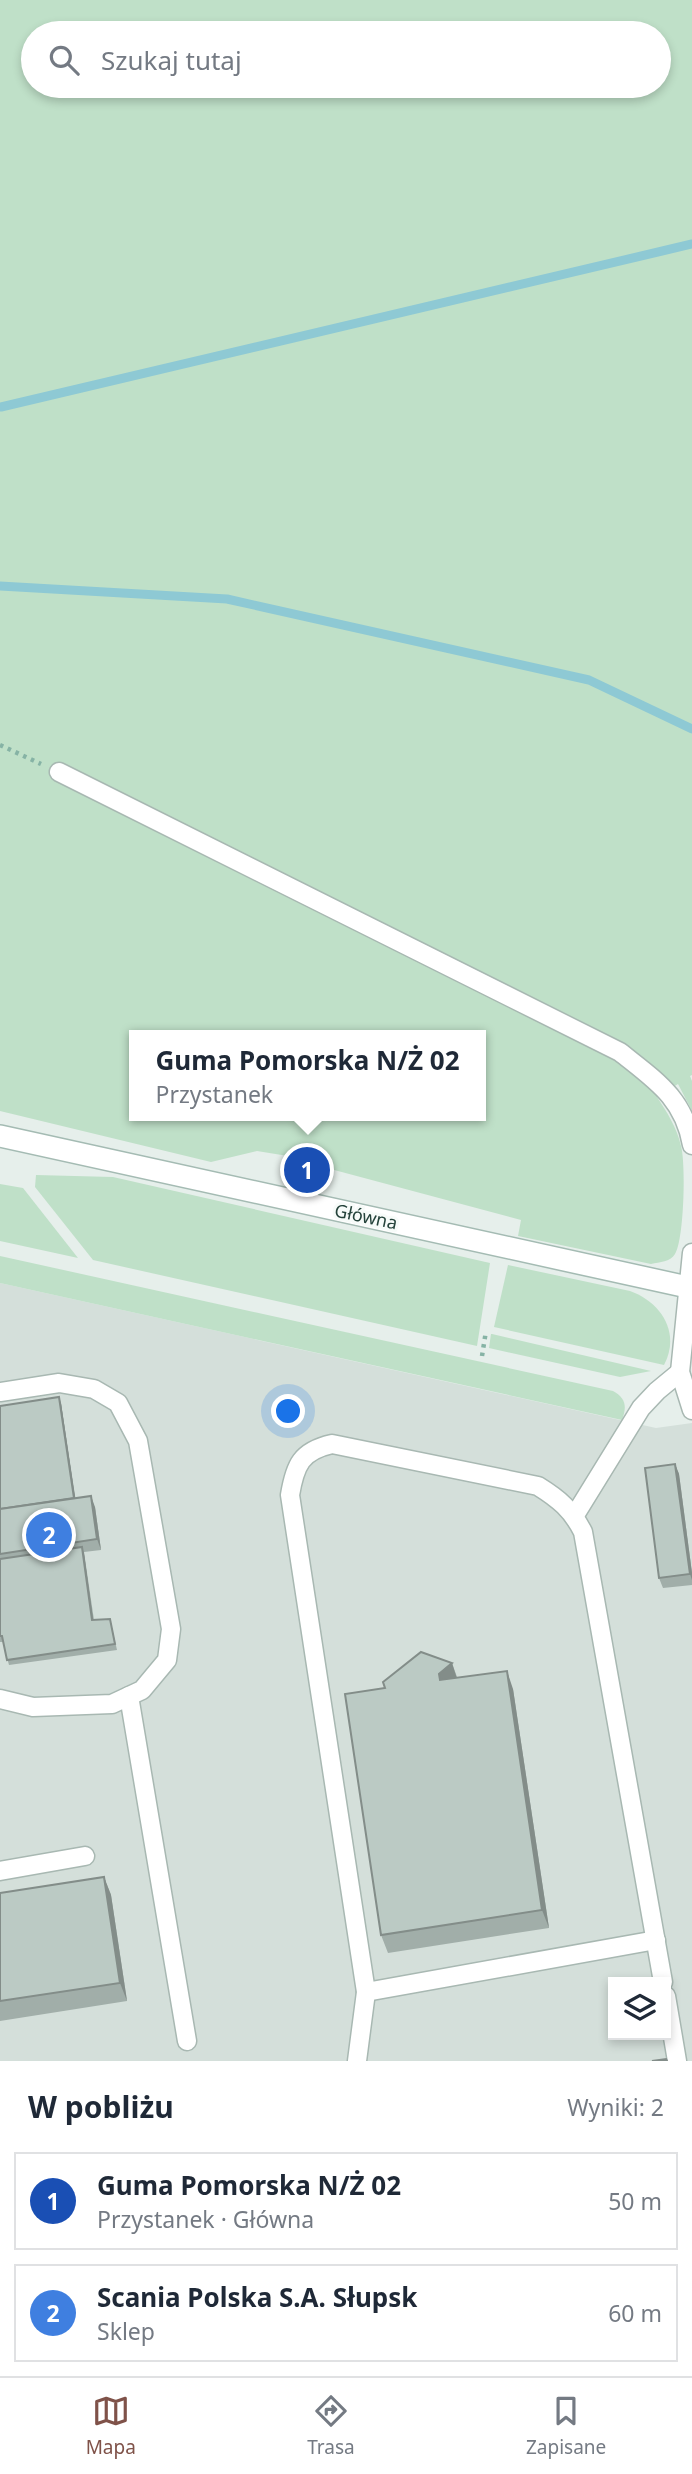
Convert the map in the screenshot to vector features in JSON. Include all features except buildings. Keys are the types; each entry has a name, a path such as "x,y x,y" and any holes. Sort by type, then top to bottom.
{"main road":[{"name":"Główna","path":"0,1136 691,1287"}],"lane":[{"path":"59,772 620,1052 669,1092 689,1130 692,1145"},
{"path":"692,1253 691,1287 680,1373 692,1410"},
{"path":"575,1515 641,1408 680,1373"},
{"path":"0,1392 59,1383 94,1389 118,1403 138,1441 171,1629 167,1660 142,1690 112,1704 33,1707 0,1699"},
{"path":"357,2061 366,1992 290,1494 293,1474 301,1460 315,1448 332,1444 538,1486 559,1499 575,1515 583,1532 662,1977"},
{"path":"129,1696 187,2041"},
{"path":"0,1871 85,1856"},
{"path":"366,1992 656,1940"},
{"path":"671,2026 677,2061"}],"path":[{"path":"0,745 59,772"},
{"path":"482,1356 486,1331"}],"shaded area":[{"path":"0,1283 656,1428 692,1423 692,2061 0,2061"}],"green space":[{"path":"0,0 692,0 692,1111 678,1084 657,1097 674,1127 683,1155 682,1218 675,1254 668,1260 651,1264 518,1236 521,1220 323,1167 328,1153 297,1148 294,1157 257,1151 211,1162 0,1111"},
{"path":"36,1175 113,1177 490,1263 477,1346 93,1260 35,1187"},
{"path":"0,1184 23,1188 78,1258 0,1241"},
{"path":"0,1256 613,1391 623,1400 624,1415 622,1420 0,1283"},
{"path":"508,1265 630,1291 641,1296 659,1311 669,1330 669,1353 664,1365 494,1327"},
{"path":"491,1334 651,1371 620,1377 489,1348"}],"waterway":[{"path":"1,407 692,244"},
{"path":"0,586 227,599 589,680 692,729"}],"place":[{"name":"Guma Pomorska N/Ż 02","path":"307,1170"},
{"name":"Scania Polska S.A. Słupsk","path":"49,1535"}]}
